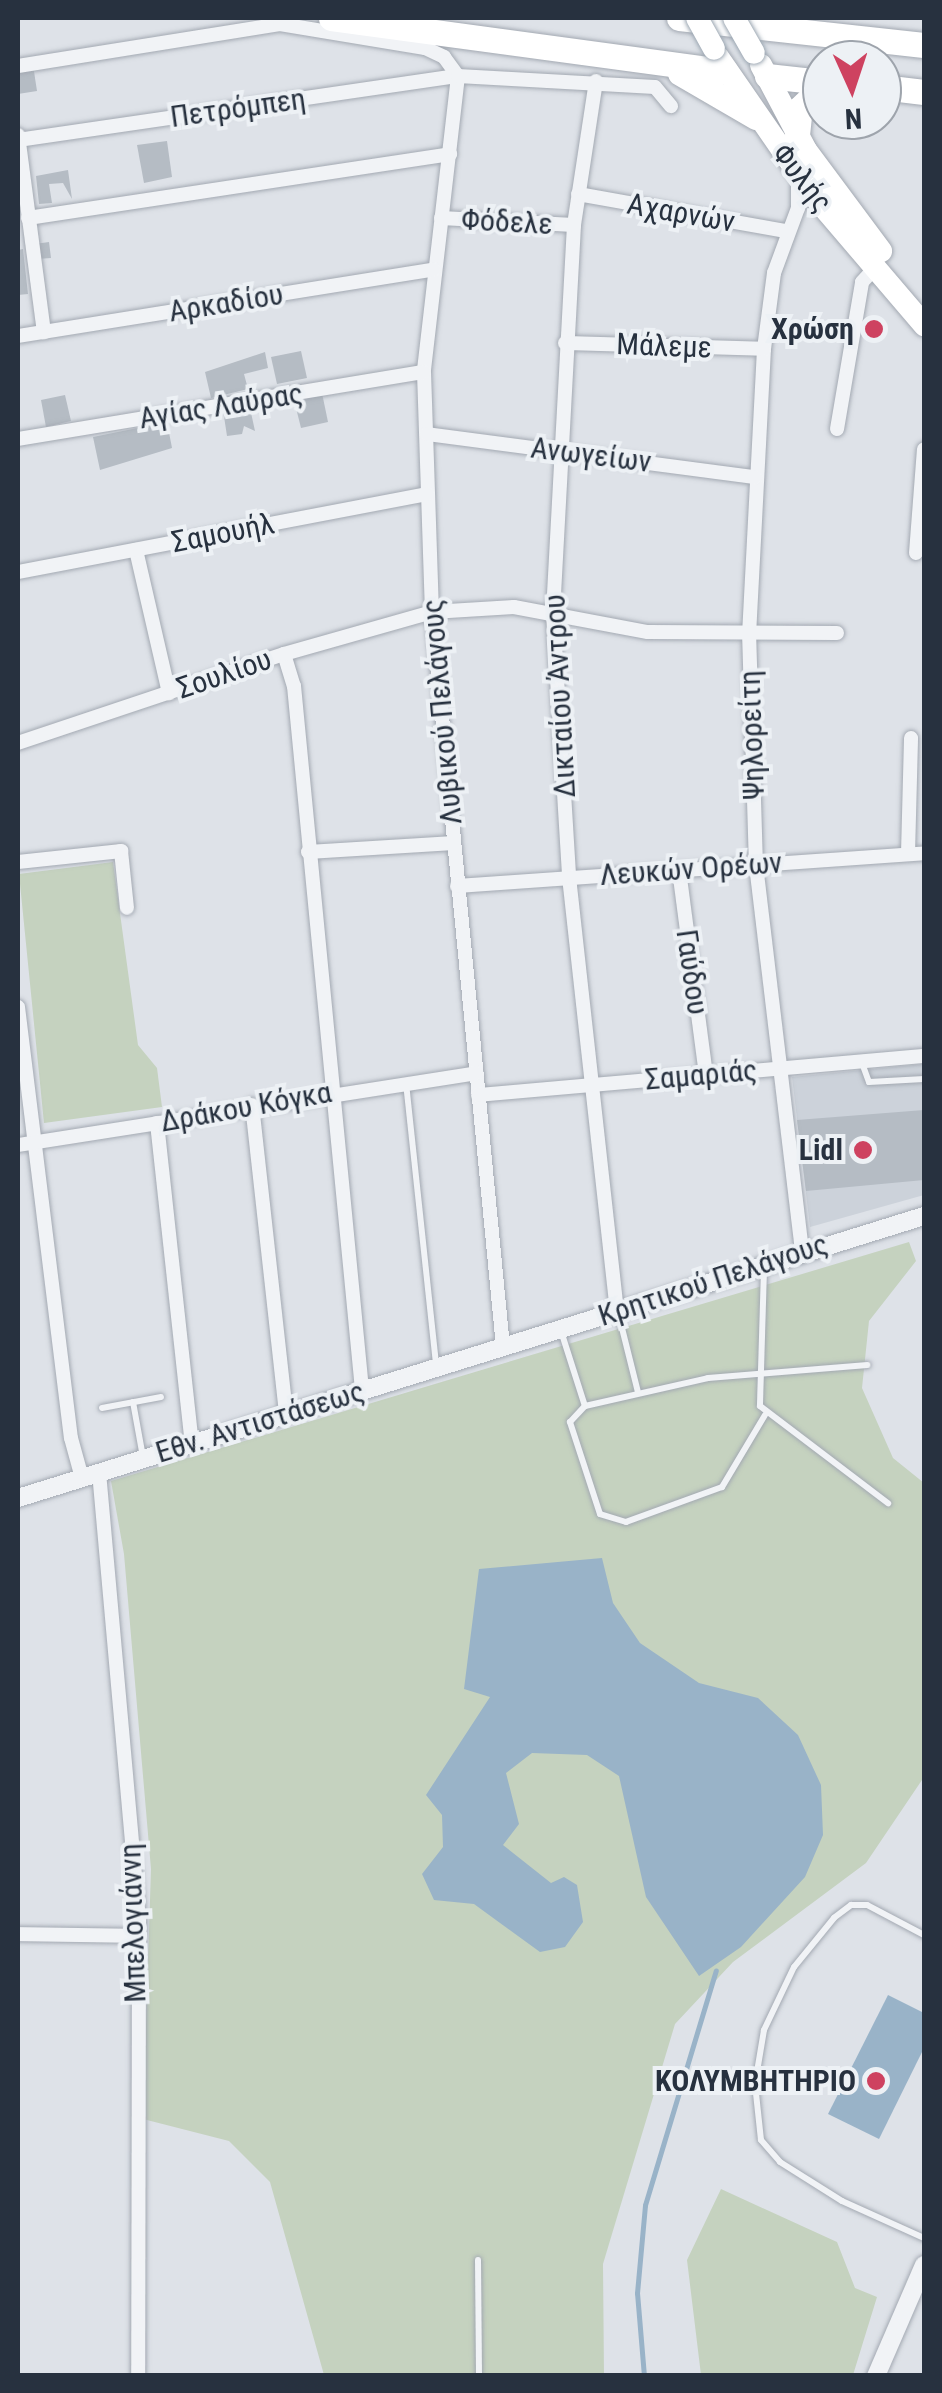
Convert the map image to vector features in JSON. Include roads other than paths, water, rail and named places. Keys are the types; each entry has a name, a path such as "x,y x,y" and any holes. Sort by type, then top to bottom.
{"highway":[{"path":"330,18 642,62 696,79 756,117"},
{"path":"679,18 924,45"},
{"path":"642,62 719,60"},
{"path":"767,76 802,82"},
{"path":"797,135 802,106"}],"main road":[{"name":"Φυλής","path":"697,18 719,60 792,166 924,325"},
{"name":"Φυλής","path":"734,18 831,189 924,302"},
{"path":"719,60 767,76"}],"street":[{"path":"18,66 280,24 425,48 444,58 458,76"},
{"name":"Πετρόμπεη","path":"18,138 458,76 655,87 671,106"},
{"name":"Λυβικού Πελάγους","path":"458,76 424,372 432,612 503,1347"},
{"name":"Δικταίου Άντρου","path":"596,81 574,225 564,343 564,453 554,613 569,877 617,1310"},
{"path":"18,138 28,218 24,244 44,332"},
{"path":"28,218 450,154"},
{"name":"Ψηλορείτη","path":"792,166 800,194 788,226 764,349 749,630 756,864 802,1250"},
{"name":"Αχαρνών","path":"578,194 788,226"},
{"path":"788,226 816,214 840,225"},
{"name":"Φόδελε","path":"441,218 574,225"},
{"path":"837,429 862,282 876,267"},
{"name":"Αρκαδίου","path":"18,336 434,269"},
{"name":"Μάλεμε","path":"564,343 764,349"},
{"name":"Αγίας Λαύρας","path":"18,439 424,372"},
{"name":"Ανωγείων","path":"426,434 755,477"},
{"path":"916,553 924,449"},
{"name":"Σαμουήλ","path":"18,572 428,494"},
{"path":"136,550 169,693"},
{"name":"Σουλίου","path":"18,743 284,654 432,612 514,607 630,630 837,633"},
{"path":"284,654 294,686 362,1390"},
{"path":"908,854 911,738"},
{"path":"308,852 454,842"},
{"path":"18,862 122,850 128,908"},
{"name":"Λευκών Ορέων","path":"457,886 924,853"},
{"name":"Γαύδου","path":"678,870 706,1075"},
{"name":"Μπελογιάννη","path":"18,1007 25,1144 71,1438 91,1475 139,1936 138,2376"},
{"name":"Σαμαριάς","path":"478,1095 924,1056"},
{"name":"Δράκου Κόγκα","path":"25,1144 334,1092 476,1073"},
{"path":"252,1106 286,1415"},
{"path":"157,1122 192,1443"},
{"name":"Κρητικού Πελάγους","path":"503,1347 802,1250 924,1216"},
{"name":"Εθν. Αντιστάσεως","path":"18,1498 503,1347"},
{"path":"18,1934 139,1936"},
{"path":"876,2376 924,2264"}],"lane":[{"path":"861,1062 866,1081 924,1079"},
{"path":"406,1082 436,1369"},
{"path":"764,1263 757,1370 766,1416 722,1486 696,1501 610,1522 600,1514 570,1422 585,1406 757,1370 868,1364"},
{"path":"617,1310 638,1392"},
{"path":"560,1328 585,1406"},
{"path":"102,1408 161,1397"},
{"path":"133,1402 143,1458"},
{"path":"766,1416 888,1503"},
{"path":"924,1935 868,1905 851,1905 834,1918 794,1967 764,2030 755,2084 761,2140 780,2162 842,2200 924,2238"},
{"path":"478,2260 480,2376"}],"water":[{"path":"602,1558 613,1603 640,1643 699,1683 758,1698 798,1735 821,1785 823,1835 805,1877 741,1947 699,1976 646,1897 619,1776 587,1755 532,1753 506,1773 519,1824 503,1845 551,1883 564,1877 577,1885 583,1922 565,1947 540,1952 474,1904 434,1900 422,1874 443,1847 442,1815 426,1795 490,1697 464,1689 479,1569"},
{"name":"ΚΟΛΥΜΒΗΤΗΡΙΟ","path":"888,1995 924,2013 924,2048 879,2139 828,2114"}],"waterway":[{"path":"644,2376 637,2293 645,2205 716,1970"}],"place":[{"name":"Χρώση","path":"874,329"},
{"name":"Lidl","path":"863,1150"},
{"name":"ΚΟΛΥΜΒΗΤΗΡΙΟ","path":"876,2081"}]}
